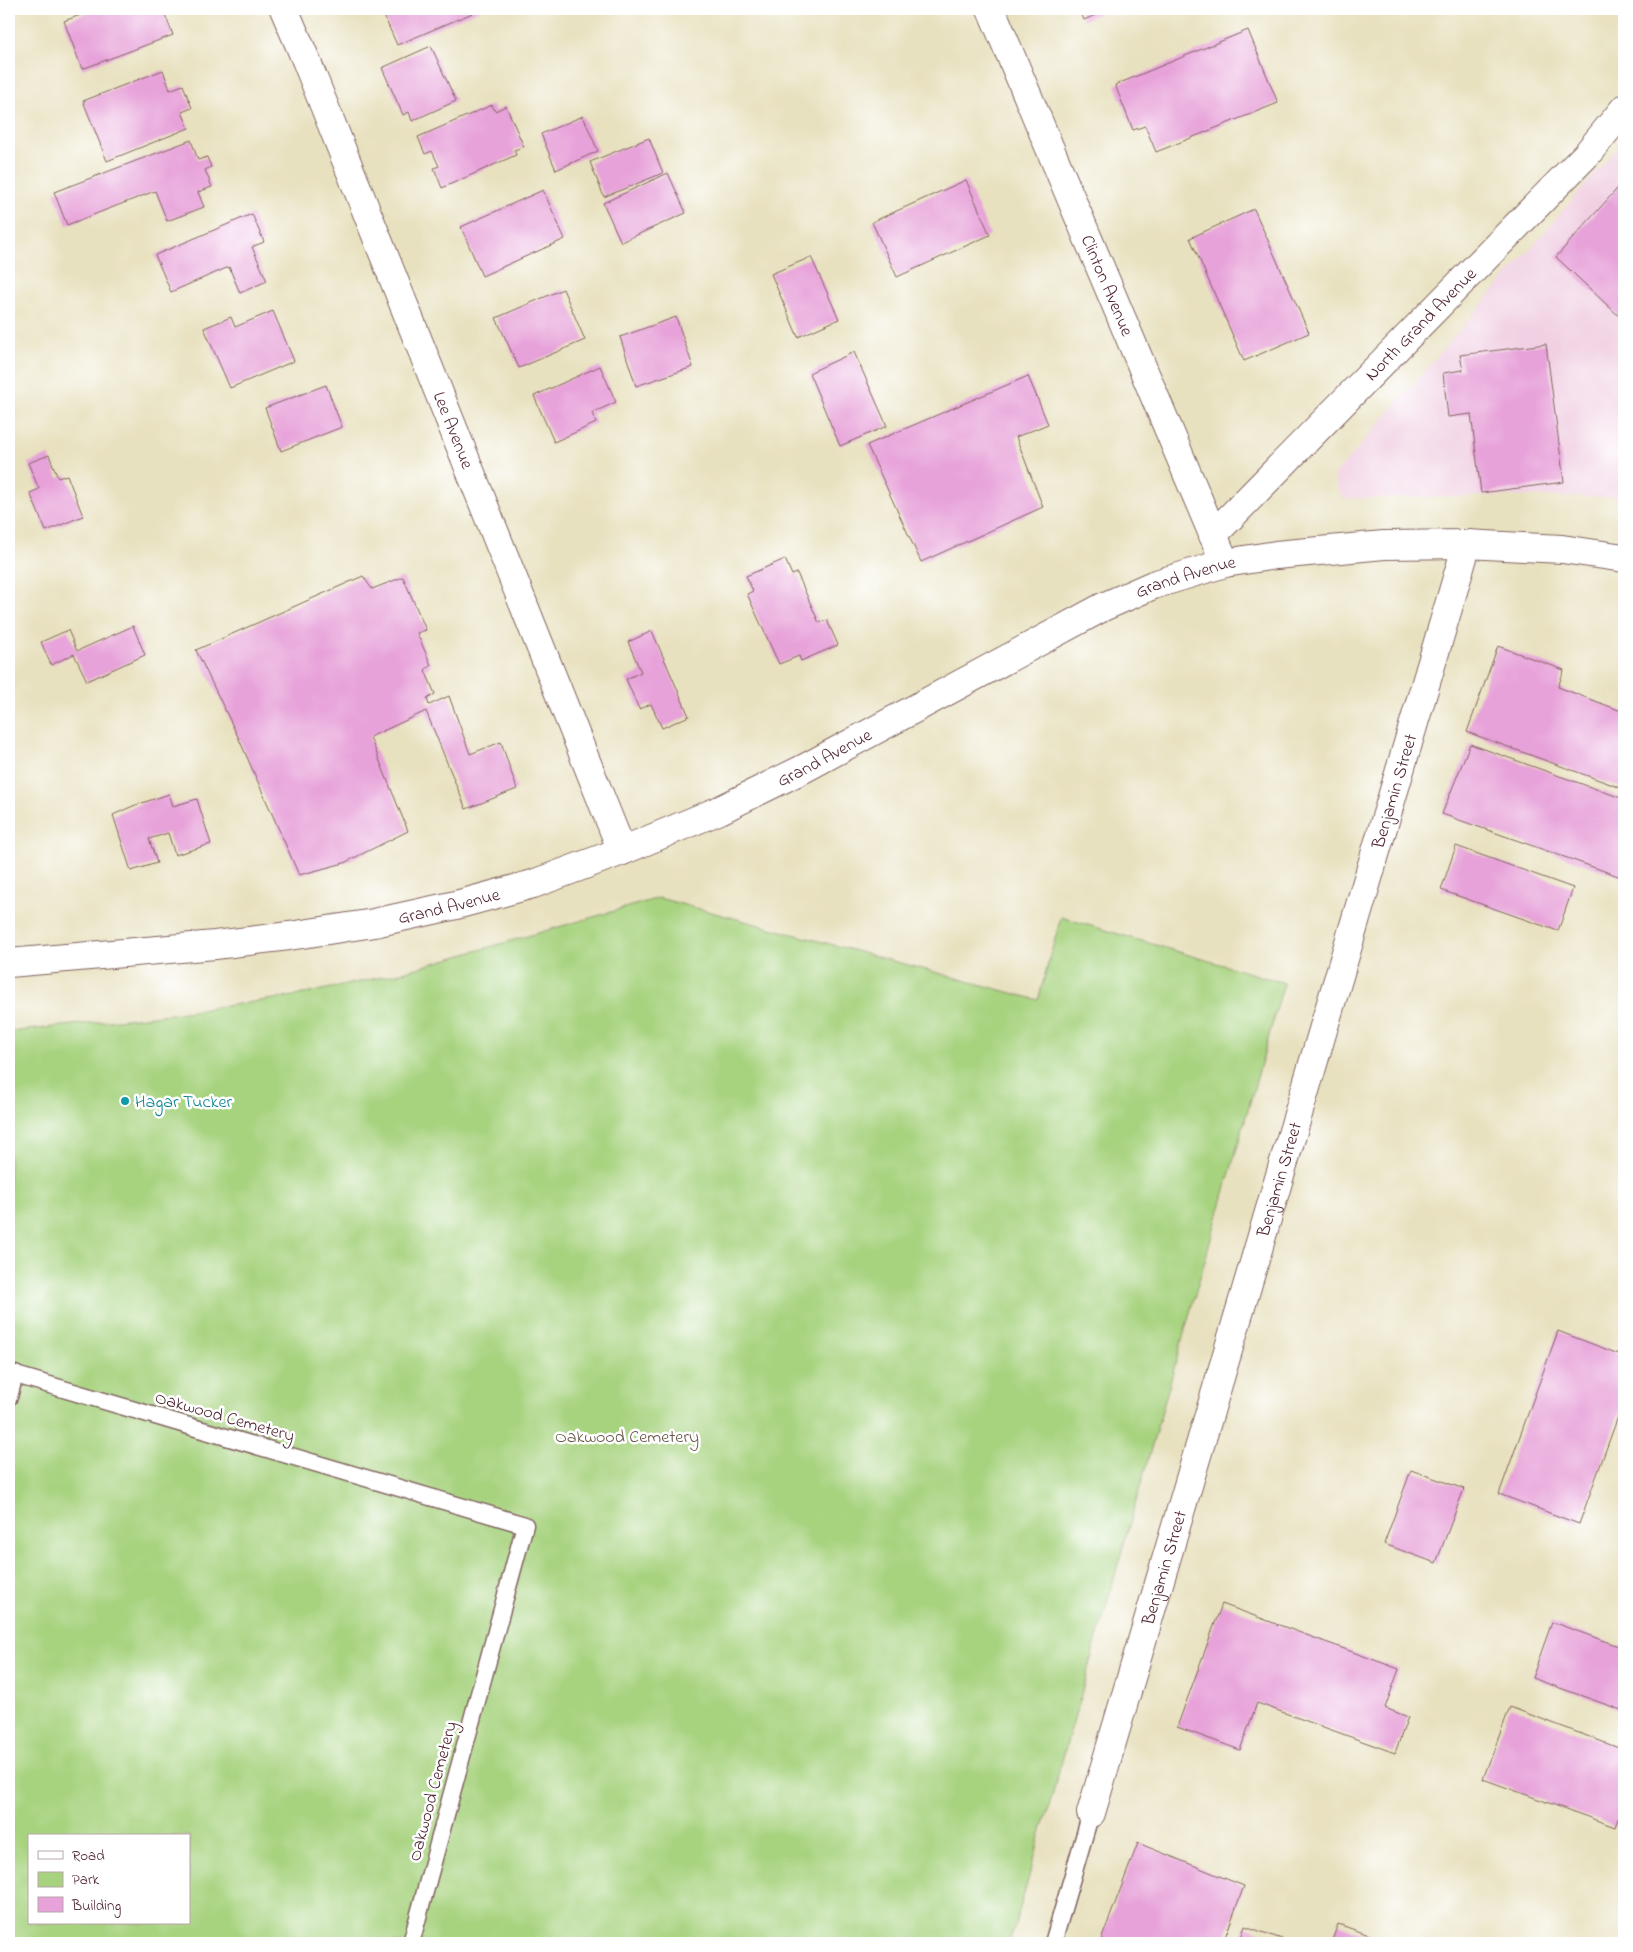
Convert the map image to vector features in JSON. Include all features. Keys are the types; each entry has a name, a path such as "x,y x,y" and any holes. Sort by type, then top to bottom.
{"street":[{"name":"Lee Avenue","path":"284,9 622,851"},
{"name":"Clinton Avenue","path":"991,9 1225,563"},
{"name":"North Grand Avenue","path":"1213,535 1588,154 1624,109"},
{"name":"Grand Avenue","path":"9,963 215,945 289,936 374,922 456,904 533,884 622,851 720,810 805,768 1103,607 1154,585 1225,563 1276,555 1384,545 1467,544 1562,549 1624,558"},
{"name":"Benjamin Street","path":"1091,1814 1467,544"}],"lane":[{"name":"Oakwood Cemetery","path":"9,1397 12,1374 525,1525 411,1943"},
{"path":"1053,1943 1091,1814"}],"shaded area":[{"path":"1624,140 1624,500 1617,497 1475,496 1342,499 1334,476"}],"green space":[{"name":"Oakwood Cemetery","path":"659,898 1038,1000 1061,917 1284,983 1010,1943 9,1943 9,1032 171,1014 294,996 396,974"}],"building":[{"path":"97,9 163,9 173,35 82,69 64,21"},
{"path":"381,9 482,9 397,45"},
{"path":"1079,9 1109,9 1084,20"},
{"path":"1248,30 1278,103 1156,152 1145,126 1133,130 1115,85"},
{"path":"431,46 456,101 412,121 409,112 403,115 382,68"},
{"path":"163,70 170,90 183,85 192,108 182,112 189,128 107,161 83,101"},
{"path":"492,105 495,111 506,106 524,147 514,150 516,155 442,188 434,168 439,166 432,151 425,154 418,137"},
{"path":"583,116 598,151 556,170 541,134"},
{"path":"649,138 663,173 604,197 590,162"},
{"path":"191,140 198,160 207,157 211,167 205,170 212,187 198,192 204,207 167,221 155,191 67,225 54,192"},
{"path":"668,173 686,213 621,242 603,203"},
{"path":"966,180 990,235 897,277 872,222"},
{"path":"1624,181 1624,314 1621,318 1556,257"},
{"path":"543,190 565,239 482,276 461,227"},
{"path":"1254,209 1309,333 1244,361 1190,238"},
{"path":"252,214 264,242 252,247 267,281 240,293 229,267 171,292 155,255"},
{"path":"811,257 839,319 798,337 771,274"},
{"path":"563,289 585,340 519,368 496,318"},
{"path":"273,311 294,361 230,388 204,328 231,317 235,327"},
{"path":"676,317 693,367 636,386 620,337"},
{"path":"1546,344 1564,482 1481,493 1471,414 1448,417 1443,373 1463,370 1460,355"},
{"path":"854,352 887,426 840,446 809,373"},
{"path":"600,366 616,402 592,413 596,423 554,442 534,396"},
{"path":"1028,376 1048,424 1016,437 1043,507 921,562 867,445"},
{"path":"326,385 342,427 281,451 265,408"},
{"path":"49,455 58,478 67,475 83,516 46,531 30,493 39,489 28,463"},
{"path":"785,559 792,575 797,573 819,623 827,620 838,645 801,661 799,656 779,664 747,594 753,591 746,576"},
{"path":"363,576 372,589 403,577 426,630 417,633 431,665 425,670 435,694 427,699 429,705 449,696 470,754 501,742 517,789 466,809 426,711 370,737 408,831 344,863 299,875 239,739 196,650"},
{"path":"133,626 145,655 87,681 74,654 51,665 41,642 68,630 77,651"},
{"path":"652,631 689,716 662,728 651,704 639,709 626,679 641,672 628,642"},
{"path":"1498,646 1564,670 1558,687 1624,712 1624,789 1467,732"},
{"path":"1470,744 1624,799 1624,878 1442,814"},
{"path":"169,794 173,806 197,799 211,844 175,855 168,833 149,839 157,863 131,871 113,815"},
{"path":"1456,846 1573,888 1558,931 1441,890"},
{"path":"1558,1331 1624,1356 1624,1400 1579,1524 1499,1494"},
{"path":"1411,1470 1464,1489 1436,1563 1384,1544"},
{"path":"1222,1604 1399,1669 1385,1708 1408,1717 1395,1753 1257,1703 1240,1750 1177,1727"},
{"path":"1552,1622 1624,1648 1624,1711 1532,1678"},
{"path":"1510,1707 1624,1750 1624,1802 1615,1827 1483,1779"},
{"path":"1138,1843 1244,1886 1223,1943 1100,1943"},
{"path":"1338,1924 1392,1943 1331,1943"},
{"path":"1245,1926 1293,1943 1239,1943"}],"place":[{"name":"Hagar Tucker","path":"125,1101"}]}
